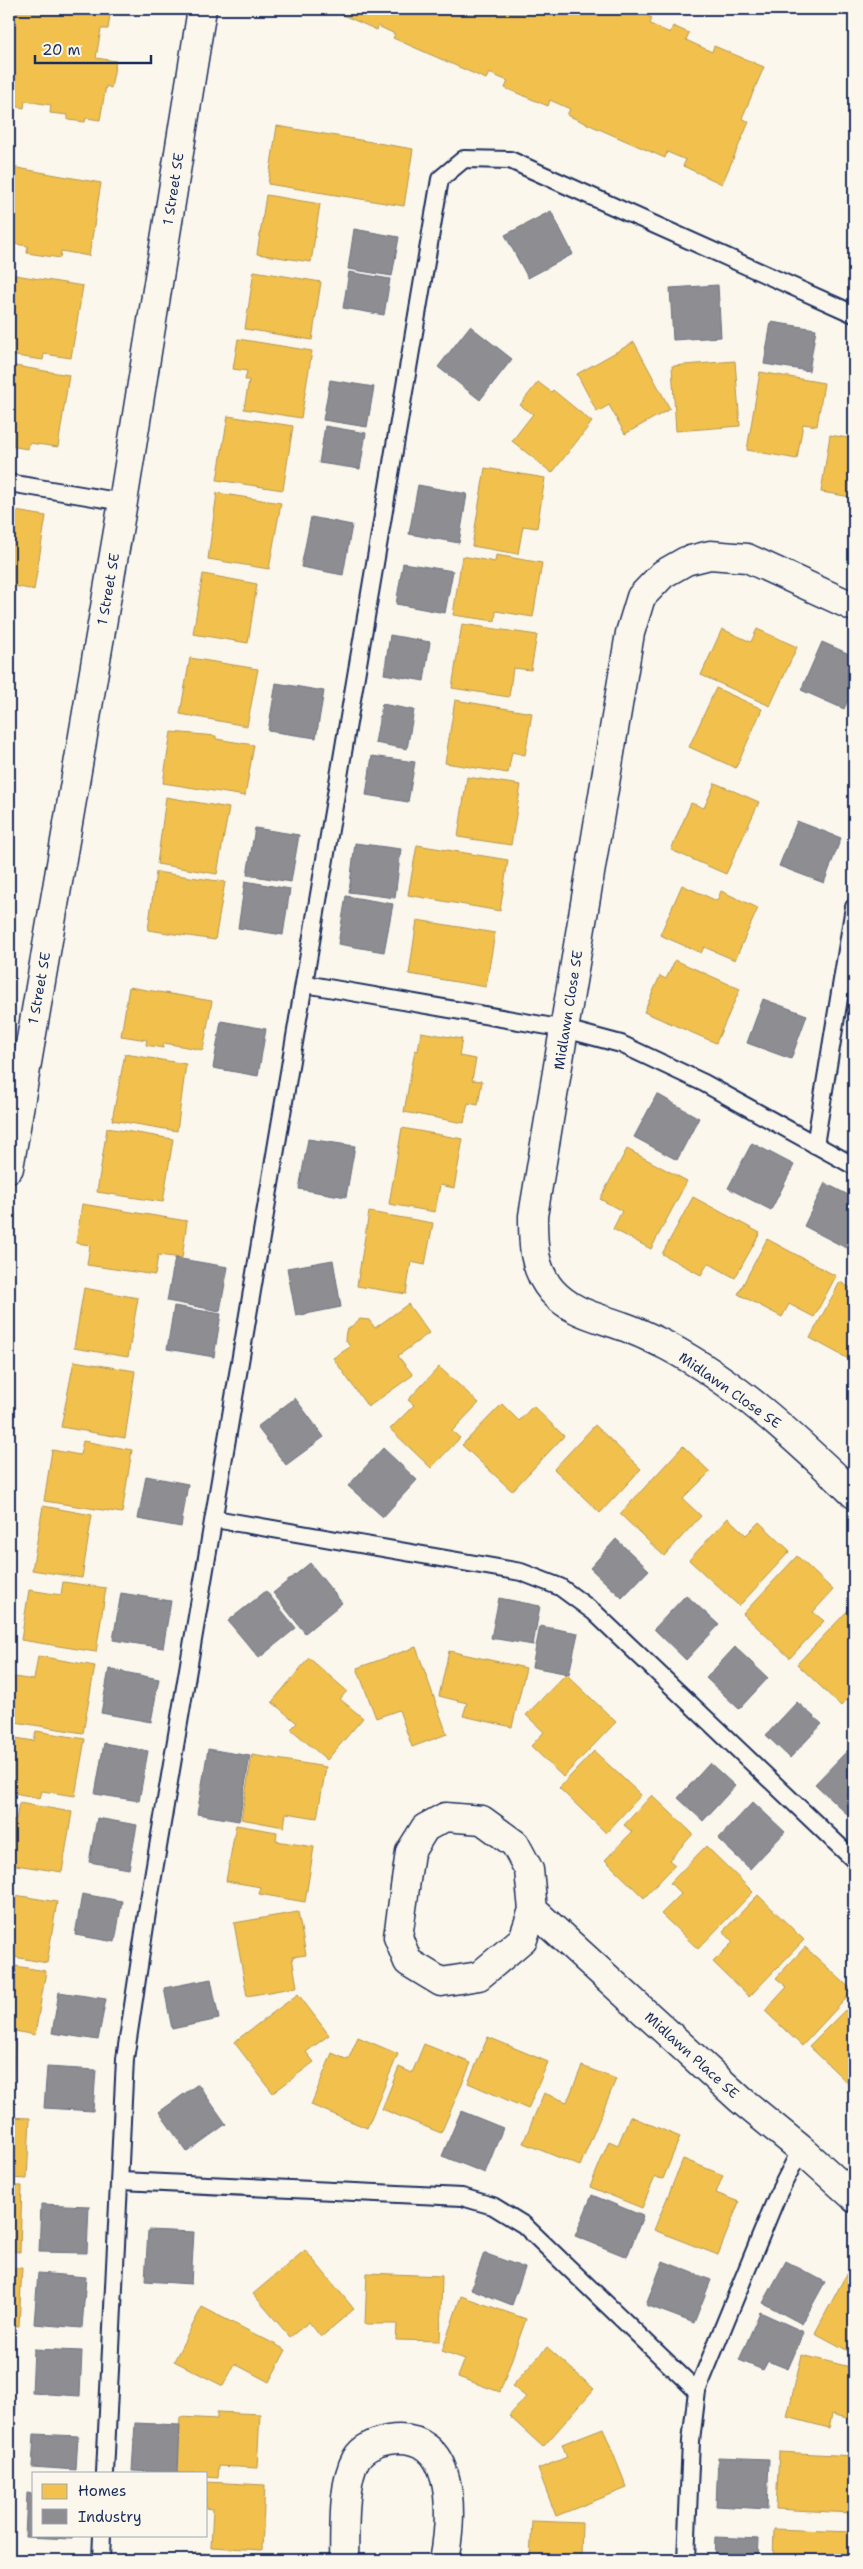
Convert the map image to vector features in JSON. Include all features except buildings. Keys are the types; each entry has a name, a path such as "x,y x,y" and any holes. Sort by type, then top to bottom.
{"street":[{"name":"1 Street SE","path":"9,1168 123,502 202,9"},
{"name":"Midlawn Close SE","path":"854,607 747,558 710,555 686,561 663,574 641,597 630,632 533,1216 533,1248 538,1270 552,1291 576,1311 622,1326 668,1346 721,1380 772,1417 854,1494"},
{"path":"445,1817 482,1820 515,1844 529,1870 533,1910 523,1938 480,1976 441,1982 408,1962 398,1936 410,1852 424,1828 445,1817"},
{"name":"Midlawn Place SE","path":"533,1910 741,2100 801,2148 854,2197"},
{"path":"344,2560 347,2496 356,2457 368,2447 382,2441 397,2439 412,2441 425,2447 435,2457 443,2470 450,2498 449,2536 444,2560"}],"lane":[{"path":"105,2472 121,2181 125,2059 148,1906 215,1519 440,179 464,159 510,160 854,314"},
{"path":"9,483 123,502"},
{"path":"815,1146 854,907"},
{"path":"304,984 565,1029 621,1044 704,1084 854,1166"},
{"path":"215,1519 521,1572 560,1587 594,1612 854,1860"},
{"path":"686,2560 691,2441 698,2391 778,2194 801,2148"},
{"path":"121,2181 462,2197 493,2206 524,2226 698,2391"},
{"path":"101,2560 102,2536"}]}
